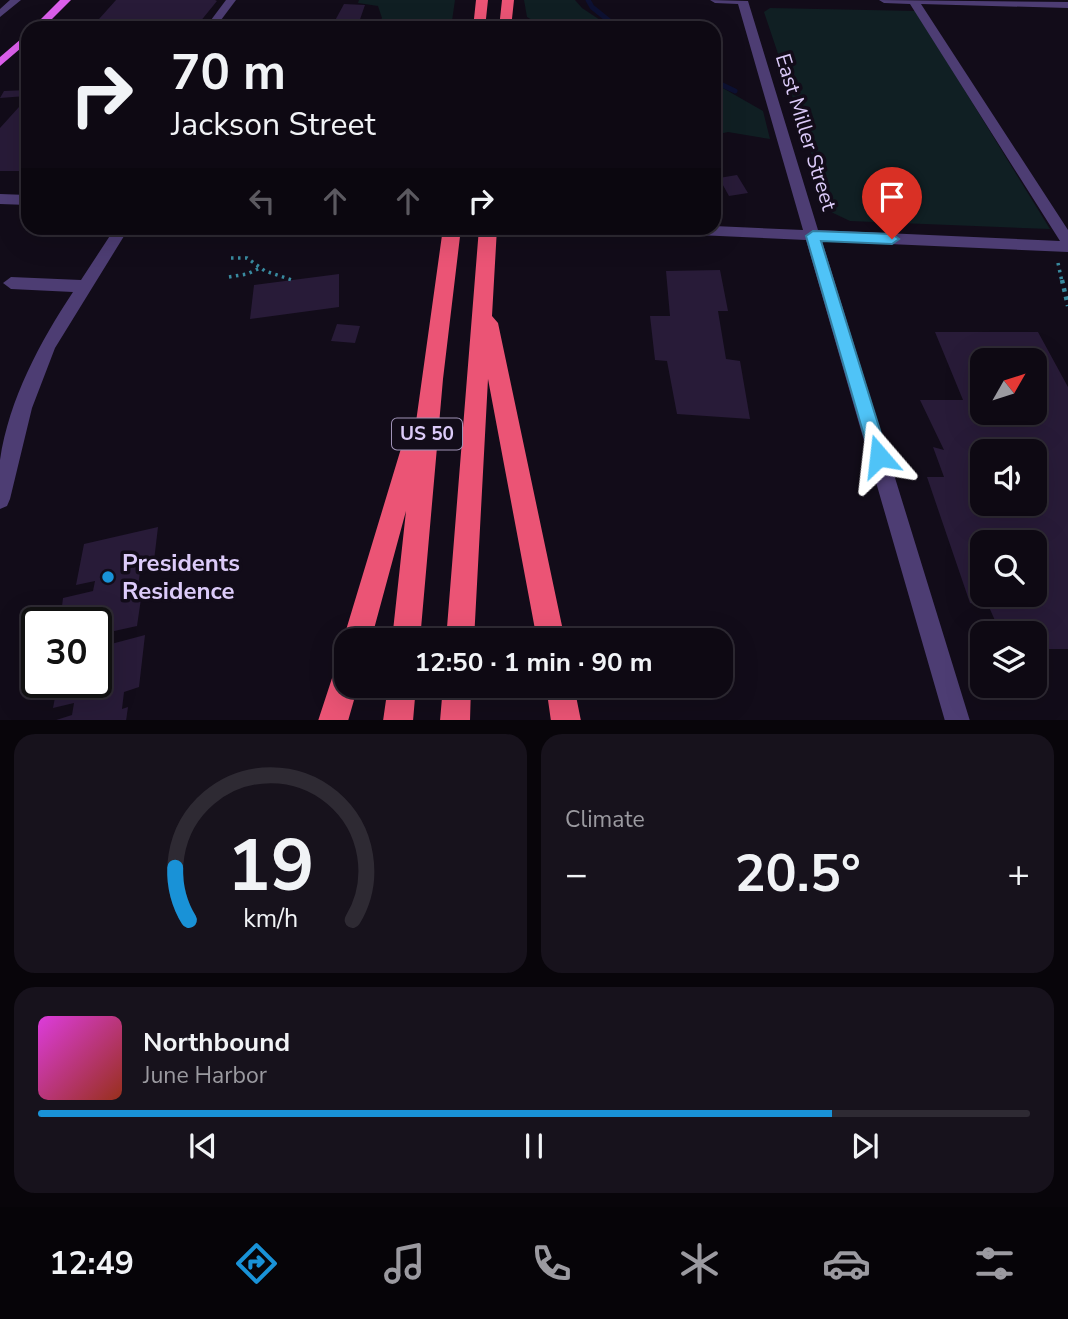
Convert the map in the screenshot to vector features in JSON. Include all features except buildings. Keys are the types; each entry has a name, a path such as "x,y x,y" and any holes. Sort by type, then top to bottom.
{"highway":[{"path":"480,21 482,0"},
{"path":"506,21 508,0"},
{"name":"US 50","path":"407,628 432,379 451,235"},
{"name":"US 50","path":"461,628 487,235"},
{"path":"482,293 549,628"},
{"path":"360,628 432,379"},
{"path":"334,720 340,698"},
{"path":"398,720 401,698"},
{"path":"455,720 456,698"},
{"path":"562,698 566,720"}],"main road":[{"path":"44,21 66,0"},
{"path":"0,63 21,43"}],"street":[{"path":"0,14 16,0"},
{"path":"215,21 230,0"},
{"path":"715,0 743,0"},
{"name":"East Miller Street","path":"743,0 958,720"},
{"path":"884,0 1068,5"},
{"path":"913,0 1063,245"},
{"path":"0,199 21,200"},
{"path":"721,231 1063,245"},
{"path":"0,499 34,375 47,346 117,235"},
{"path":"11,283 84,286"}],"path":[{"path":"1063,245 1068,306"},
{"path":"231,258 247,258 260,268 292,280"},
{"path":"229,277 247,274 260,268"}],"shaded area":[{"path":"359,0 455,0 452,21 380,21 382,18 378,6 358,3"},
{"path":"524,0 575,0 602,21 534,21 527,17"},
{"path":"770,8 916,11 1050,229 850,221 831,212 764,12"},
{"path":"721,87 763,111 770,139 728,132 721,134"}],"waterway":[{"path":"588,0 592,7 609,21"},
{"path":"721,84 735,91"}],"place":[{"name":"Presidents Residence","path":"108,577"}],"route":[{"path":"879,456 813,236 892,239"}]}
